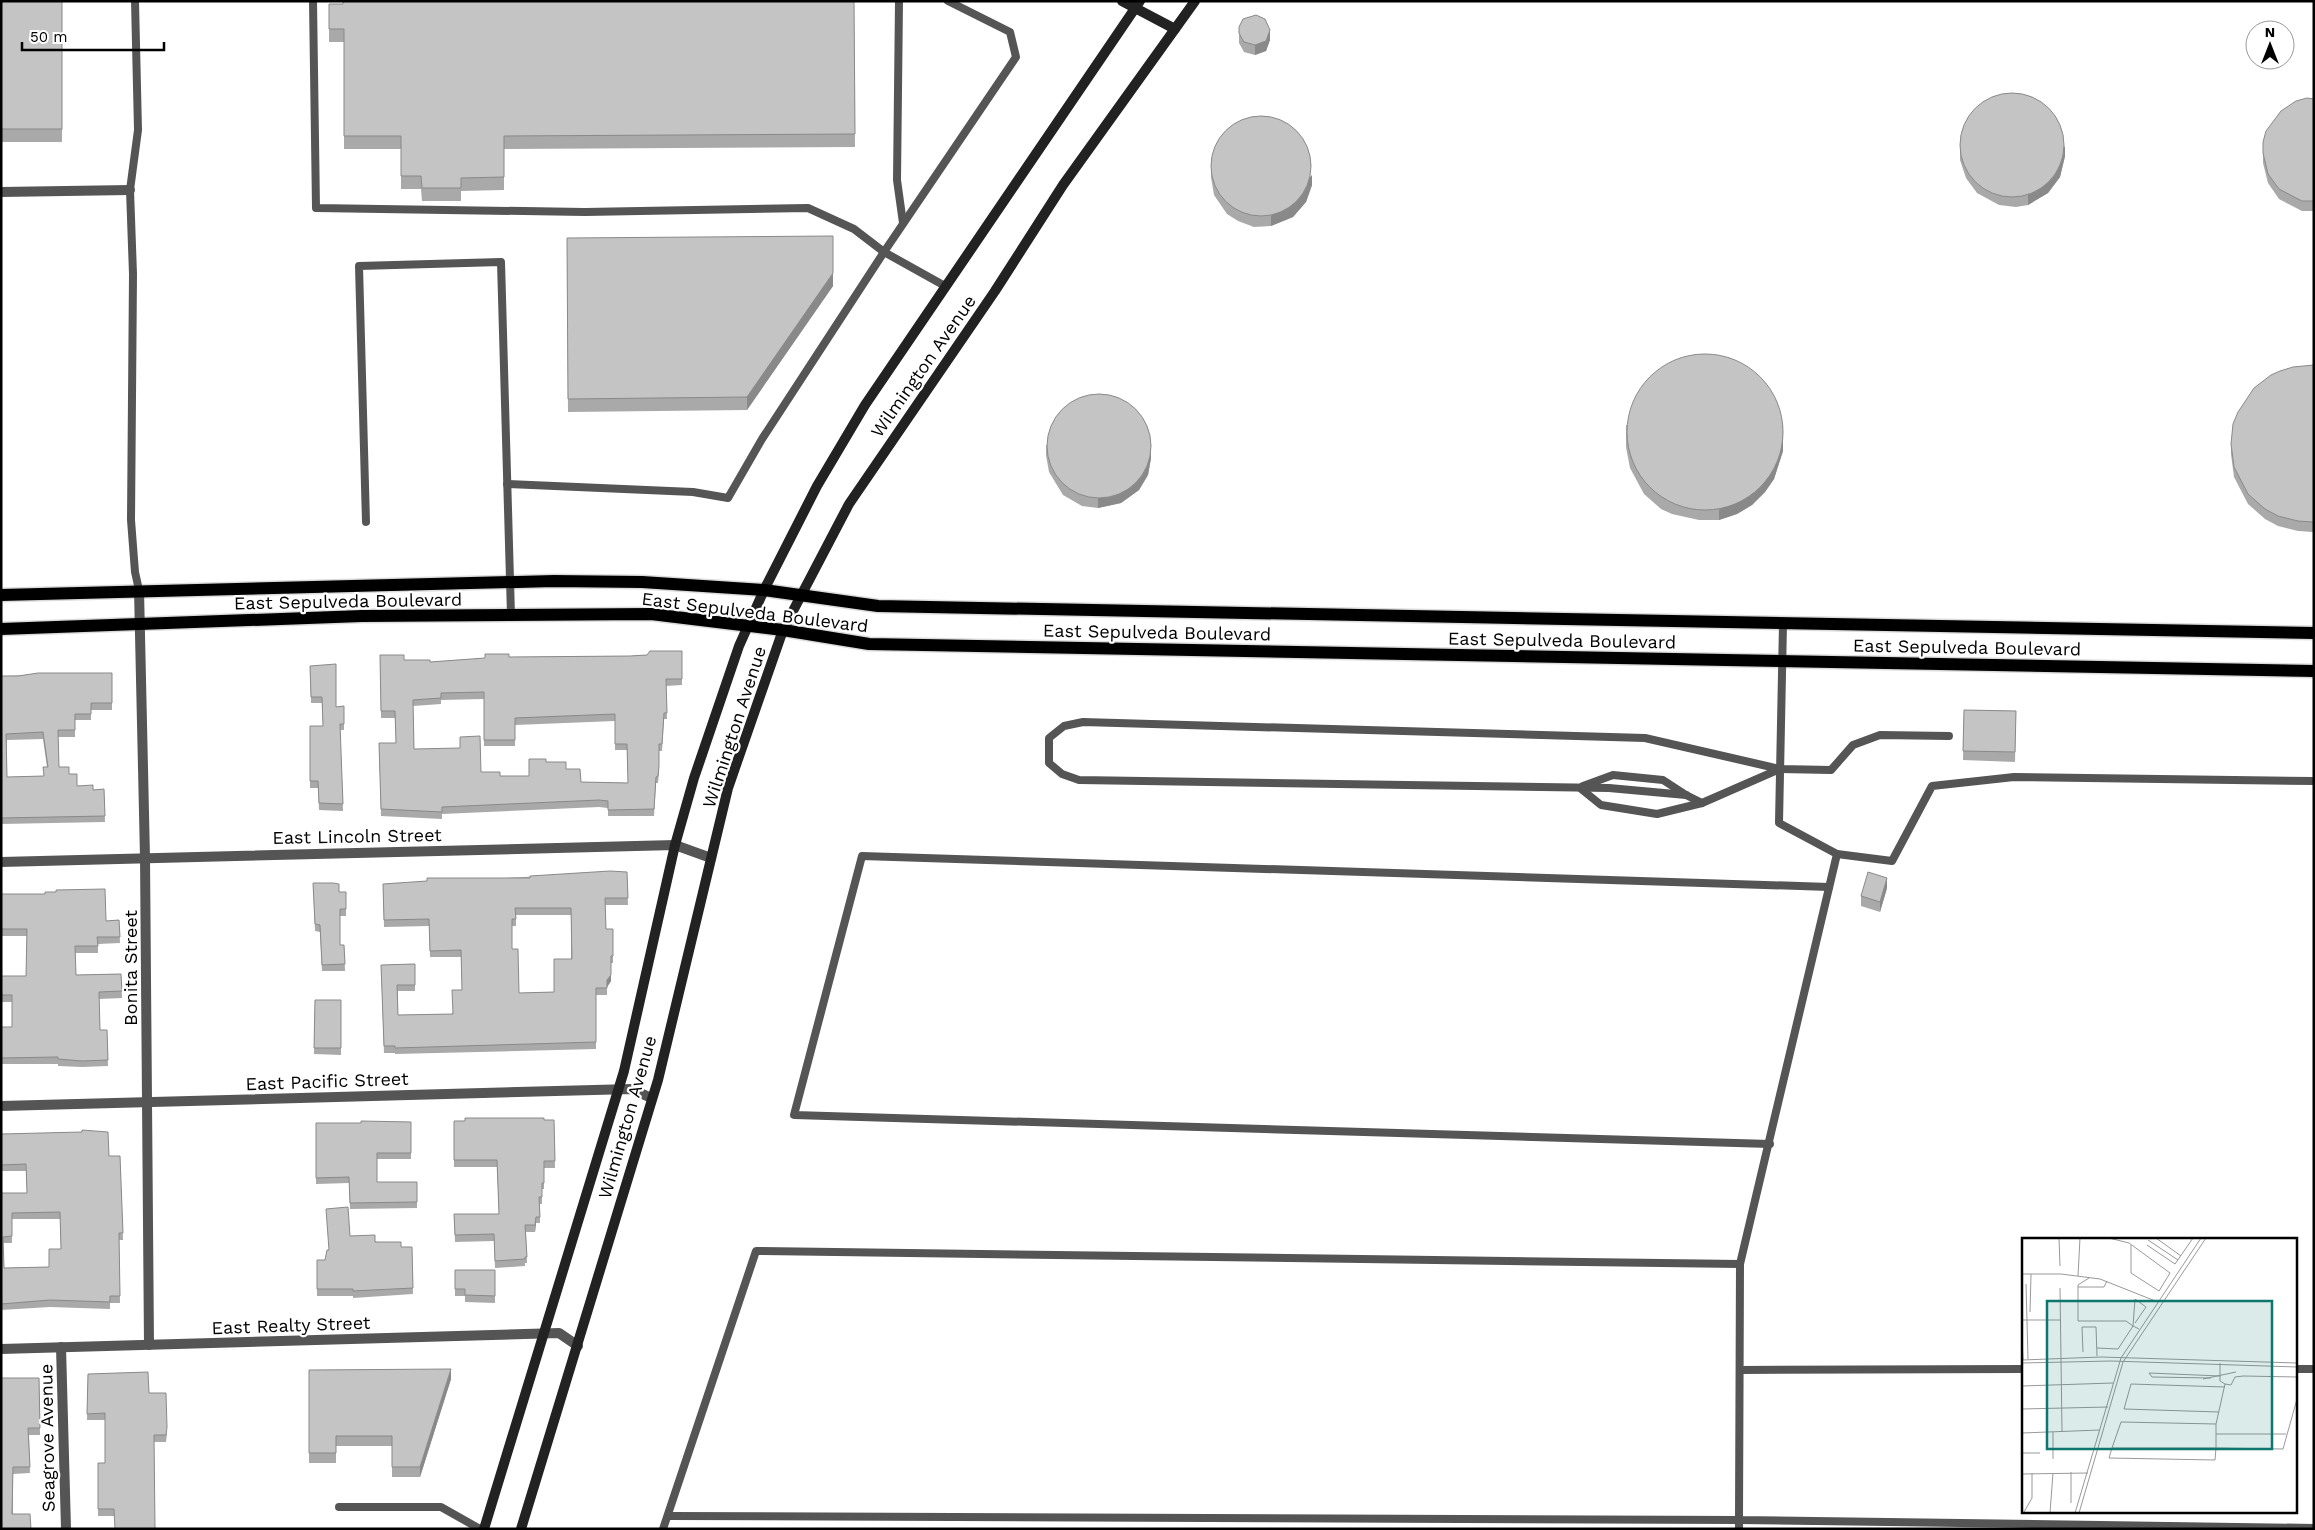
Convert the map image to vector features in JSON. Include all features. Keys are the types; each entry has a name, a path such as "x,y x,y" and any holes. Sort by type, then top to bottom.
{"main road":[{"path":"1122,1 1138,5 1175,29"},
{"name":"Wilmington Avenue","path":"521,1529 658,1080 728,788 783,630 800,594 849,504 995,292 1063,185 1195,1"},
{"name":"Wilmington Avenue","path":"484,1529 618,1090 676,845 694,778 748,626 764,590 827,470 865,405 1138,5"},
{"name":"East Sepulveda Boulevard","path":"1,595 510,582 642,582 764,590 878,606 2314,633"},
{"name":"East Sepulveda Boulevard","path":"1,629 362,616 651,614 783,630 869,644 2314,671"}],"street":[{"path":"1,192 130,190"},
{"name":"Bonita Street","path":"139,590 145,858 149,1345"},
{"name":"East Lincoln Street","path":"1,862 676,845 711,858"},
{"name":"East Pacific Street","path":"1,1106 632,1089 651,1098"},
{"name":"East Realty Street","path":"1,1349 559,1333 578,1346"},
{"name":"Seagrove Avenue","path":"61,1347 66,1529"}],"lane":[{"path":"135,1 138,130 130,190 133,274 131,520 135,572 139,590"},
{"path":"313,1 316,208 584,212 808,208 854,229 884,252 945,286"},
{"path":"899,1 897,180 902,223"},
{"path":"507,484 693,492 728,498 762,439 902,223 1016,57 1010,32 948,1"},
{"path":"366,522 359,266 501,262 511,615"},
{"path":"1783,624 1779,822 1837,854 1892,861 1932,786 2014,778 2314,780"},
{"path":"1686,795 1609,788 1079,780 1062,774 1049,763 1049,738 1064,726 1083,722 1645,738 1780,769 1831,770 1853,745 1880,735 1949,736"},
{"path":"1579,788 1601,804 1657,814 1702,803 1780,769"},
{"path":"1579,788 1612,775 1663,780 1702,803"},
{"path":"1739,1529 1740,1264 1770,1144 1837,854"},
{"path":"1770,1144 794,1115 862,856 1829,887"},
{"path":"663,1529 756,1251 1740,1264"},
{"path":"1740,1370 2022,1369"},
{"path":"2298,1369 2314,1369"},
{"path":"339,1508 441,1507 480,1529"},
{"path":"668,1516 1739,1520 2314,1528"}],"building":[{"path":"1,1 62,1 62,129 1,129"},
{"path":"343,1 854,1 855,134 504,136 504,177 461,178 461,188 422,188 421,176 401,176 401,136 344,136 344,29 329,29 329,4 343,4"},
{"path":"1256,15 1265,19 1270,30 1266,41 1255,45 1244,42 1239,33 1239,27 1243,19"},
{"path":"2012,93 2032,97 2041,102 2055,116 2060,125 2064,145 2060,165 2055,174 2041,188 2032,193 2012,197 1992,193 1983,188 1969,174 1964,165 1960,145 1964,125 1969,116 1983,102 1992,97"},
{"path":"2307,98 2314,99 2314,201 2302,201 2279,189 2268,174 2263,153 2266,131 2281,111 2296,101"},
{"path":"1261,116 1280,120 1297,130 1307,147 1311,166 1307,185 1297,202 1280,212 1261,216 1242,212 1225,202 1215,185 1211,166 1215,147 1225,130 1242,120"},
{"path":"833,236 833,273 747,397 568,399 567,238"},
{"path":"1697,354 1713,354 1728,357 1742,363 1755,371 1766,382 1780,409 1783,432 1782,447 1774,469 1766,482 1755,493 1728,507 1713,510 1697,510 1682,507 1668,501 1655,493 1644,482 1630,455 1627,440 1627,424 1630,409 1636,395 1644,382 1655,371 1682,357"},
{"path":"2314,365 2313,522 2298,521 2278,516 2265,509 2248,494 2234,467 2231,444 2233,424 2238,412 2254,388 2271,375 2280,371 2293,367"},
{"path":"1099,394 1119,398 1136,409 1147,426 1151,446 1147,466 1136,483 1119,494 1099,498 1079,494 1062,483 1051,466 1047,446 1051,426 1062,409 1079,398"},
{"path":"650,651 682,651 682,679 666,679 667,713 664,713 662,744 659,744 659,766 658,776 656,777 654,809 608,810 608,801 599,800 442,807 442,812 381,809 379,743 396,743 395,711 381,711 380,655 404,655 404,660 430,660 430,662 485,658 485,654 509,654 509,657 647,655","holes":["484,692 484,740 515,740 515,718 615,714 615,744 627,744 628,783 581,782 580,769 566,769 566,762 546,762 546,759 529,759 529,776 500,776 500,772 481,772 480,736 460,737 460,748 414,749 413,700 441,698 441,693"]},
{"path":"336,664 336,707 344,706 344,724 340,724 343,804 319,803 318,781 310,781 310,726 323,726 322,697 311,697 310,666"},
{"path":"38,673 112,673 112,703 91,703 91,714 75,714 75,730 58,730 59,767 69,767 69,774 77,774 77,786 93,785 93,790 104,789 105,816 1,818 1,676","holes":["43,732 48,767 43,767 44,776 7,777 6,734"]},
{"path":"1964,710 2016,711 2015,752 1963,751"},
{"path":"610,871 627,872 628,898 605,898 606,929 613,929 613,956 611,956 611,975 607,980 607,988 596,988 596,1042 395,1048 395,1046 384,1046 381,965 415,964 415,985 397,985 398,1015 453,1014 452,990 462,990 461,950 430,951 429,919 384,920 383,884 427,881 427,878 530,878 530,876","holes":["515,908 571,908 572,959 554,959 554,992 519,993 518,949 512,949 512,919 516,919"]},
{"path":"1868,872 1887,878 1880,902 1861,896"},
{"path":"313,883 339,884 339,892 346,892 346,909 340,909 340,945 344,945 345,964 322,965 320,925 315,924"},
{"path":"105,889 106,921 119,920 120,937 97,937 98,946 75,946 76,975 121,974 122,991 99,992 100,1030 107,1030 108,1060 82,1061 58,1059 58,1057 1,1058 1,1027 12,1027 12,995 1,995 1,976 26,976 27,929 1,929 1,894 45,894 45,892 56,892 56,890"},
{"path":"315,1000 341,1000 341,1048 314,1048"},
{"path":"465,1118 544,1118 544,1120 554,1120 555,1161 544,1161 544,1183 542,1183 542,1197 539,1197 540,1217 536,1217 535,1225 525,1225 527,1257 525,1259 495,1261 494,1234 455,1235 454,1214 499,1214 497,1160 454,1160 454,1121 465,1121"},
{"path":"361,1121 411,1122 411,1153 377,1153 377,1182 417,1182 417,1202 350,1203 349,1177 316,1178 316,1123 361,1123"},
{"path":"82,1130 108,1132 109,1156 120,1156 123,1233 119,1233 120,1296 110,1296 110,1302 50,1300 1,1304 1,1193 27,1193 26,1164 1,1165 1,1134 82,1132","holes":["60,1212 61,1249 49,1249 49,1267 4,1268 3,1237 12,1236 12,1213"]},
{"path":"348,1207 350,1236 375,1235 375,1242 401,1242 401,1247 412,1247 413,1288 353,1291 353,1289 317,1289 317,1260 325,1260 327,1250 329,1250 326,1209"},
{"path":"455,1270 495,1270 495,1296 465,1295 465,1289 455,1289"},
{"path":"451,1369 420,1467 392,1467 392,1436 336,1436 336,1453 309,1453 309,1370"},
{"path":"148,1372 149,1393 166,1393 166,1435 154,1435 155,1528 159,1529 115,1529 114,1509 98,1509 98,1463 105,1463 105,1413 87,1414 88,1374"},
{"path":"1,1378 39,1378 40,1428 28,1428 30,1467 13,1467 12,1514 30,1514 31,1529 1,1529"}]}
